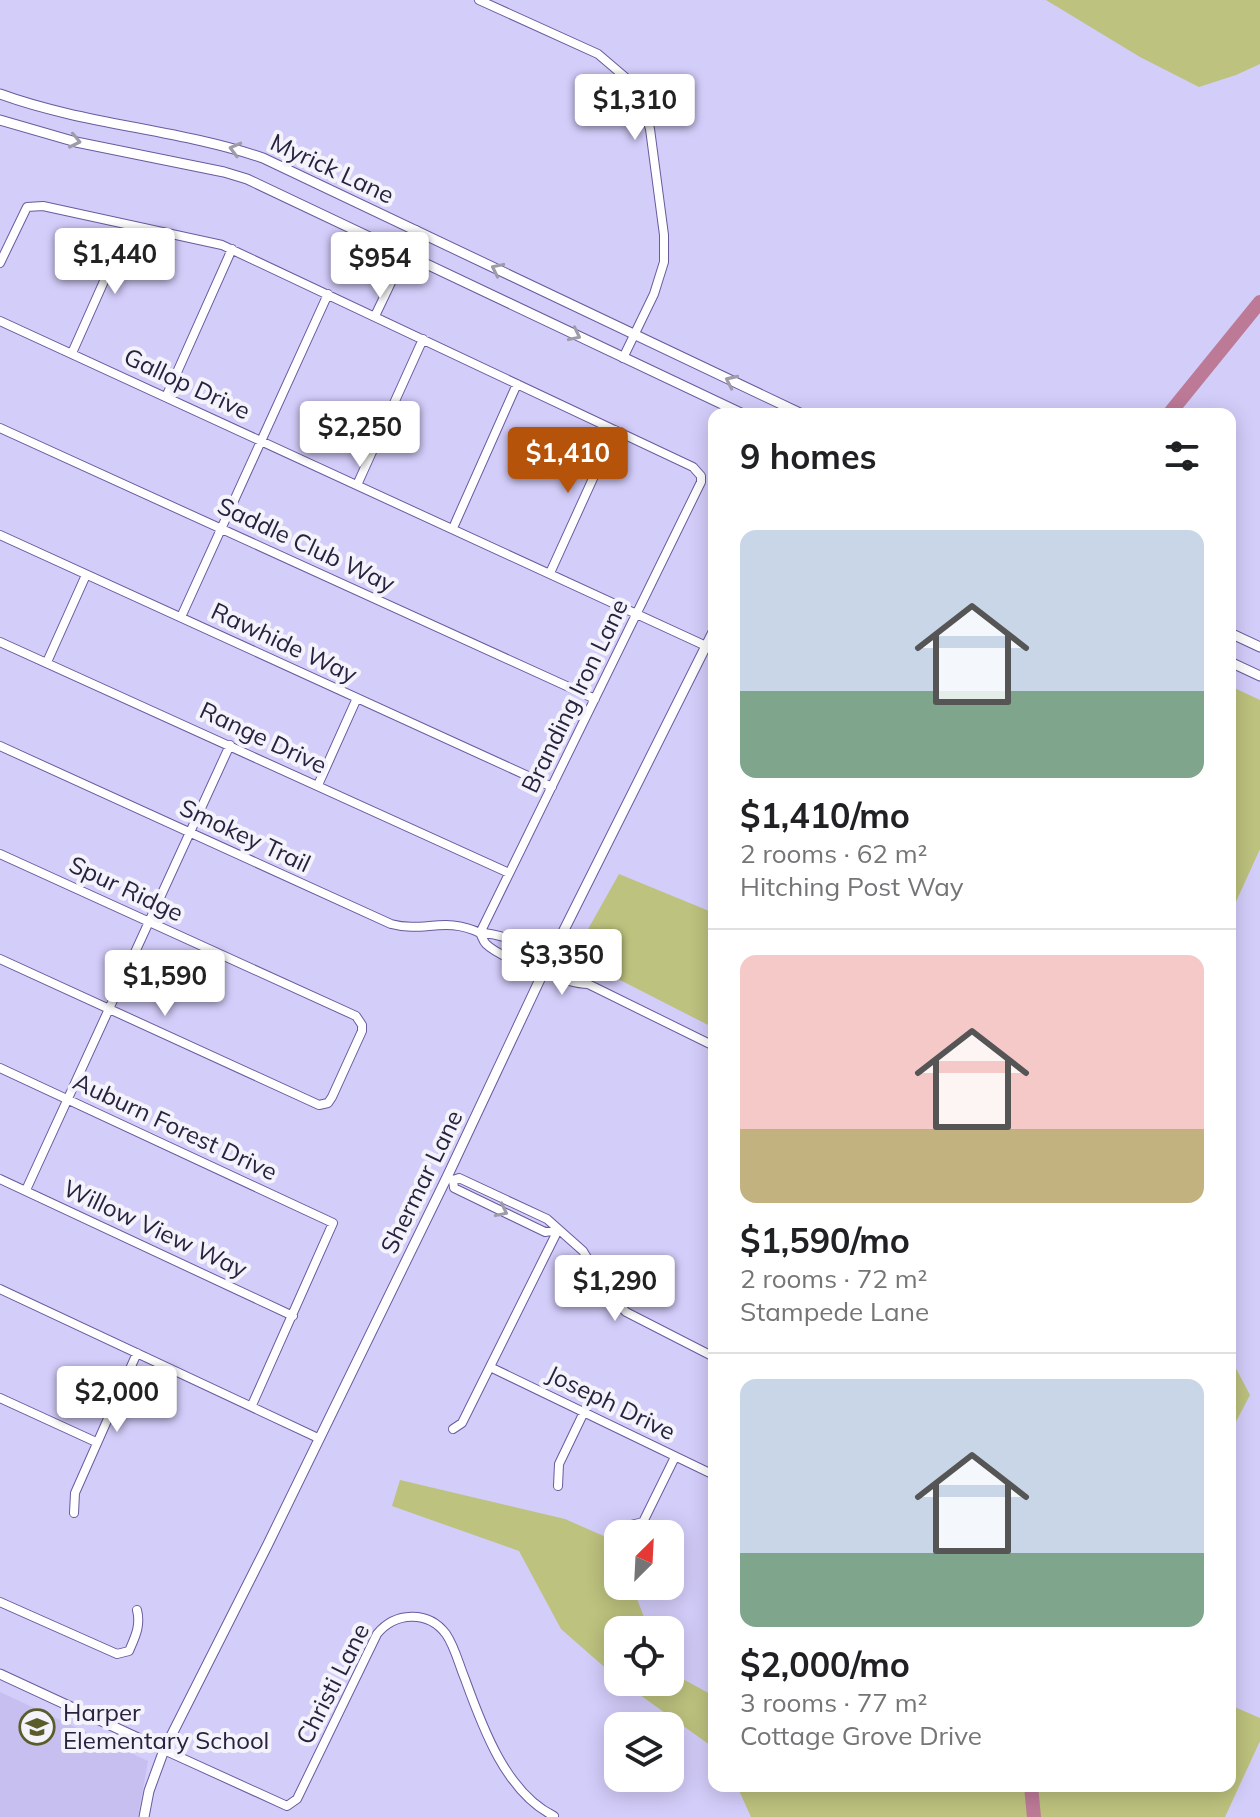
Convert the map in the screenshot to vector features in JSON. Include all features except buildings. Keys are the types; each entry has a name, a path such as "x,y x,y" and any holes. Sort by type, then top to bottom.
{"street":[{"path":"479,0 598,54 625,77 640,101 650,129 665,243 664,262 658,284 623,358"},
{"name":"Myrick Lane","path":"0,94 75,117 246,152 284,167 789,408"},
{"name":"Myrick Lane","path":"0,120 76,142 236,175 730,408"},
{"path":"0,263 27,207 43,206 210,241 615,430 550,573"},
{"path":"72,353 129,225"},
{"path":"375,316 416,230"},
{"path":"166,397 232,249"},
{"path":"181,617 328,294"},
{"name":"Gallop Drive","path":"0,321 706,646"},
{"path":"357,485 423,339"},
{"path":"453,528 517,384"},
{"name":"Saddle Club Way","path":"0,428 595,699"},
{"name":"Branding Iron Lane","path":"480,933 701,487 701,476 693,467 615,430"},
{"name":"Rawhide Way","path":"0,535 552,787"},
{"path":"47,662 86,575"},
{"path":"1236,636 1260,647"},
{"name":"Range Drive","path":"0,642 509,873"},
{"name":"Shermar Lane","path":"144,1817 149,1791 164,1750 450,1179 550,958 708,642"},
{"path":"1236,665 1260,676"},
{"path":"318,785 357,698"},
{"path":"26,1190 230,745"},
{"name":"Smokey Trail","path":"0,746 391,924 416,927 451,923 480,933 495,933 578,972 588,984"},
{"name":"Spur Ridge","path":"0,854 356,1016 362,1025 360,1037 332,1097 323,1105 312,1103 109,1010"},
{"name":"Smokey Trail","path":"480,933 487,945 543,973 572,984 588,984"},
{"path":"0,959 109,1010"},
{"path":"588,984 708,1043"},
{"name":"Auburn Forest Drive","path":"0,1068 333,1223 293,1316"},
{"name":"Willow View Way","path":"0,1179 293,1316"},
{"path":"450,1179 454,1188 532,1226 545,1232 558,1230 583,1251 609,1294 626,1312 708,1354"},
{"path":"453,1429 462,1423 558,1230"},
{"path":"0,1289 318,1438"},
{"path":"252,1405 293,1316"},
{"path":"74,1513 75,1493 137,1353"},
{"name":"Joseph Drive","path":"490,1367 708,1472"},
{"path":"0,1410 2,1399 96,1442"},
{"path":"558,1486 559,1464 584,1412"},
{"path":"644,1520 675,1457"},
{"path":"0,1602 117,1654 129,1651 137,1633 137,1610"},
{"name":"Christi Lane","path":"164,1750 287,1806 297,1799 377,1634 389,1622 406,1616 423,1617 438,1626 449,1640 481,1723 503,1767 543,1811 554,1816"},
{"path":"0,1674 164,1750"}],"shaded area":[{"name":"Harper Elementary School","path":"0,1692 148,1761 138,1817 0,1817"}],"green space":[{"path":"1046,0 1260,0 1260,64 1199,87 1140,57"},
{"path":"1236,689 1260,700 1260,849 1236,902"},
{"path":"619,874 708,911 708,1025 573,956"},
{"path":"1236,1368 1250,1395 1236,1422"},
{"path":"400,1480 565,1519 604,1536 604,1600 637,1600 644,1616 604,1616 604,1667 561,1629 519,1551 392,1506"},
{"path":"684,1680 708,1693 708,1744 684,1726 684,1712 664,1712 642,1696 684,1696"},
{"path":"1236,1708 1260,1718 1260,1741 1225,1817 751,1817 740,1792 1236,1792"}],"waterway":[{"path":"1174,408 1260,302"},
{"path":"1032,1792 1034,1817"}],"place":[{"name":"Harper Elementary School","path":"37,1727"}]}
